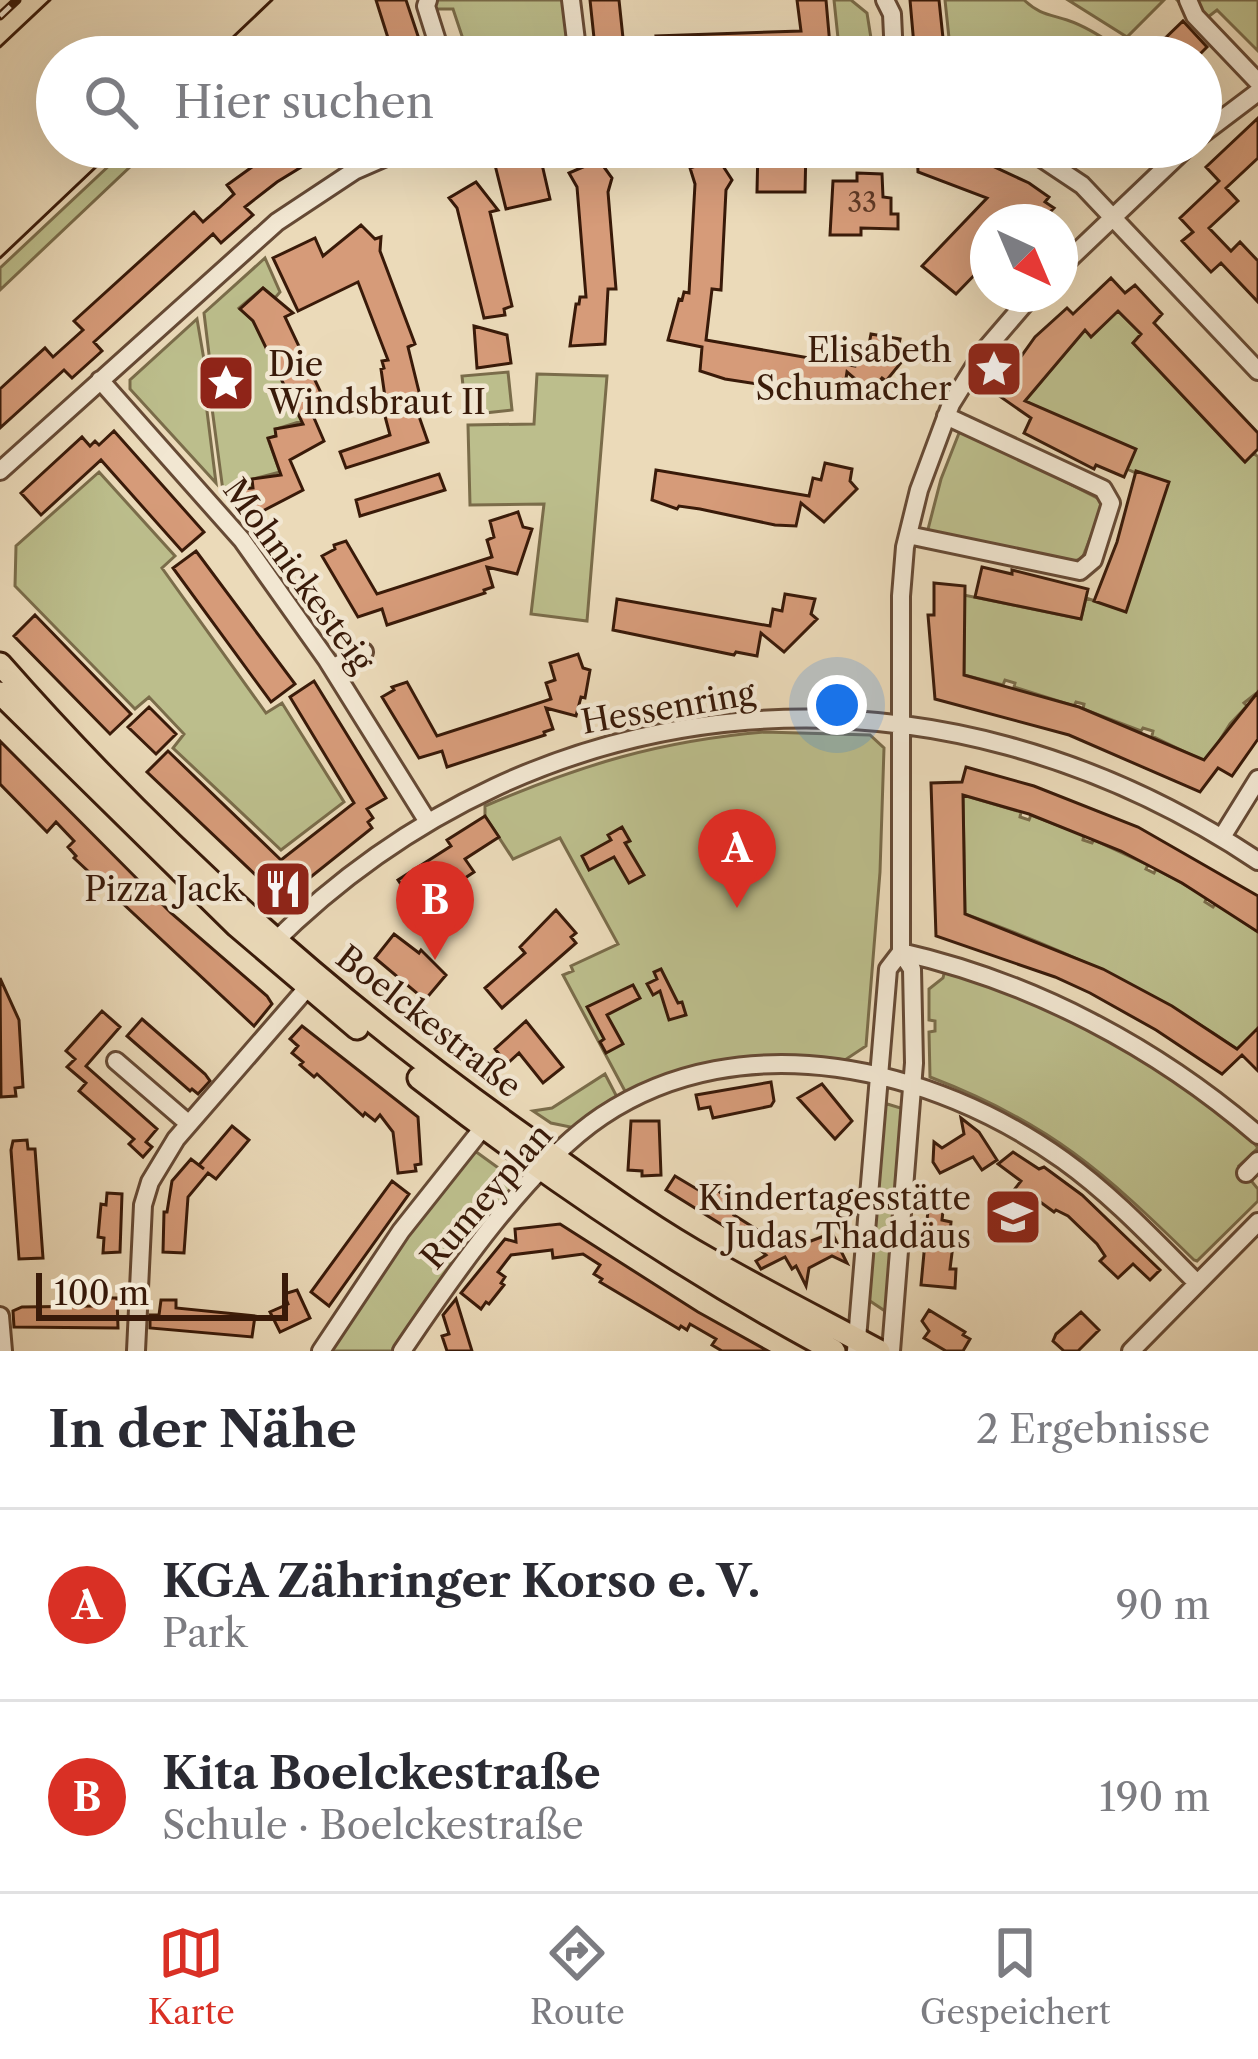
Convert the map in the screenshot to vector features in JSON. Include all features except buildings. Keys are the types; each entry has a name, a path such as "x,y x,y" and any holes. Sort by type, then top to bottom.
{"main road":[{"name":"Boelckestraße","path":"0,664 307,988 488,1121 834,1351"},
{"name":"Boelckestraße","path":"0,693 148,842 488,1121"},
{"name":"Boelckestraße","path":"750,1292 857,1345 879,1351"}],"street":[{"path":"428,0 435,36"},
{"path":"571,0 575,36"},
{"path":"885,0 892,14 893,36"},
{"path":"1187,0 1211,36"},
{"path":"1222,50 1257,93 1222,119"},
{"path":"0,471 277,222 361,168"},
{"path":"1059,168 1113,217 1258,371"},
{"path":"1078,251 1165,168"},
{"path":"891,1351 913,1087 912,969 902,952 901,596 908,536 946,416 985,351 1018,312"},
{"name":"Mohnickesteig","path":"100,380 242,540 332,668 428,822"},
{"path":"908,536 1080,571 1093,560 1111,503 1109,494 946,416"},
{"path":"332,668 364,652"},
{"name":"Hessenring","path":"270,945 354,872 428,822 498,783 638,736 756,718 903,724 984,741 1066,766 1145,798 1222,837 1258,862"},
{"path":"1222,837 1258,779"},
{"path":"857,1345 888,969 902,952"},
{"path":"902,952 980,974 1101,1026 1196,1087 1258,1136"},
{"path":"136,1351 143,1205 150,1182 189,1124 307,988"},
{"path":"116,1061 189,1124"},
{"name":"Rumeyplan","path":"401,1351 466,1259 549,1163 604,1115 663,1085 721,1068 783,1063 879,1075 973,1108 1059,1157 1101,1190 1197,1283"},
{"name":"Rumeyplan","path":"321,1351 388,1248 488,1121"},
{"path":"1131,1351 1258,1222"},
{"path":"0,1316 3,1351"}],"green space":[{"path":"436,0 565,0 569,36 462,36 453,9 435,9"},
{"path":"834,0 851,0 867,13 871,36 838,36"},
{"path":"945,0 1024,0 1099,36 949,36"},
{"path":"1068,0 1164,0 1125,36"},
{"path":"1177,0 1258,0 1258,51 1217,10 1199,24"},
{"path":"107,168 129,168 0,290 0,268"},
{"path":"265,258 280,292 275,298 263,288 239,308 257,324 302,421 276,429 276,436 268,439 280,472 253,479 253,488 245,489 255,515 246,519 223,491 212,408 233,388 220,373 212,379 204,313"},
{"path":"1118,311 1141,334 1133,343 1244,461 1254,453 1258,457 1258,692 1244,703 1247,706 1206,762 1152,736 1153,731 1083,709 1084,704 1074,706 1005,680 1003,685 964,675 964,595 1081,619 1086,598 1125,611 1140,475 1127,469 1135,449 1025,400 1085,330 1091,336"},
{"path":"197,319 216,483 130,389 130,380"},
{"path":"508,372 512,410 466,415 462,376"},
{"path":"537,374 607,376 587,621 531,614 544,504 470,505 468,425 534,424"},
{"path":"961,428 1101,500 1082,559 1035,557 927,533"},
{"path":"99,472 175,556 162,568 266,713 282,703 344,802 281,850 173,748 184,734 149,697 135,709 15,586 16,546"},
{"path":"764,732 870,735 884,748 866,1046 845,1060 788,1056 706,1065 626,1093 563,975 573,971 571,966 618,944 560,838 513,859 485,816 485,806 621,757"},
{"path":"963,795 1084,835 1083,840 1094,840 1207,897 1205,902 1213,907 1216,903 1258,932 1258,1032 1237,1049 1106,972 965,914"},
{"path":"945,970 1000,987 1131,1050 1243,1129 1258,1148 1239,1166 1258,1189 1258,1201 1194,1260 1103,1176 1043,1132 930,1077 929,1032 935,1031 935,1021 929,1020 929,989 943,978"},
{"path":"605,1074 618,1099 575,1128 551,1123 533,1111 552,1108"},
{"path":"884,1103 904,1109 888,1313 867,1299"},
{"path":"475,1151 522,1185 396,1351 327,1351 379,1270"}],"tram line":[{"path":"0,47 50,0"},
{"path":"234,36 272,0"},
{"path":"0,258 95,168"}],"railway":[{"path":"0,16 17,0"}],"place":[{"name":"Elisabeth Schumacher","path":"994,369"},
{"name":"Die Windsbraut II","path":"226,383"},
{"name":"Pizza Jack","path":"283,889"},
{"name":"KGA Zähringer Korso e. V.","path":"737,908"},
{"name":"Kita Boelckestraße","path":"435,960"},
{"name":"Kindertagesstätte Judas Thaddäus","path":"1013,1217"}]}
